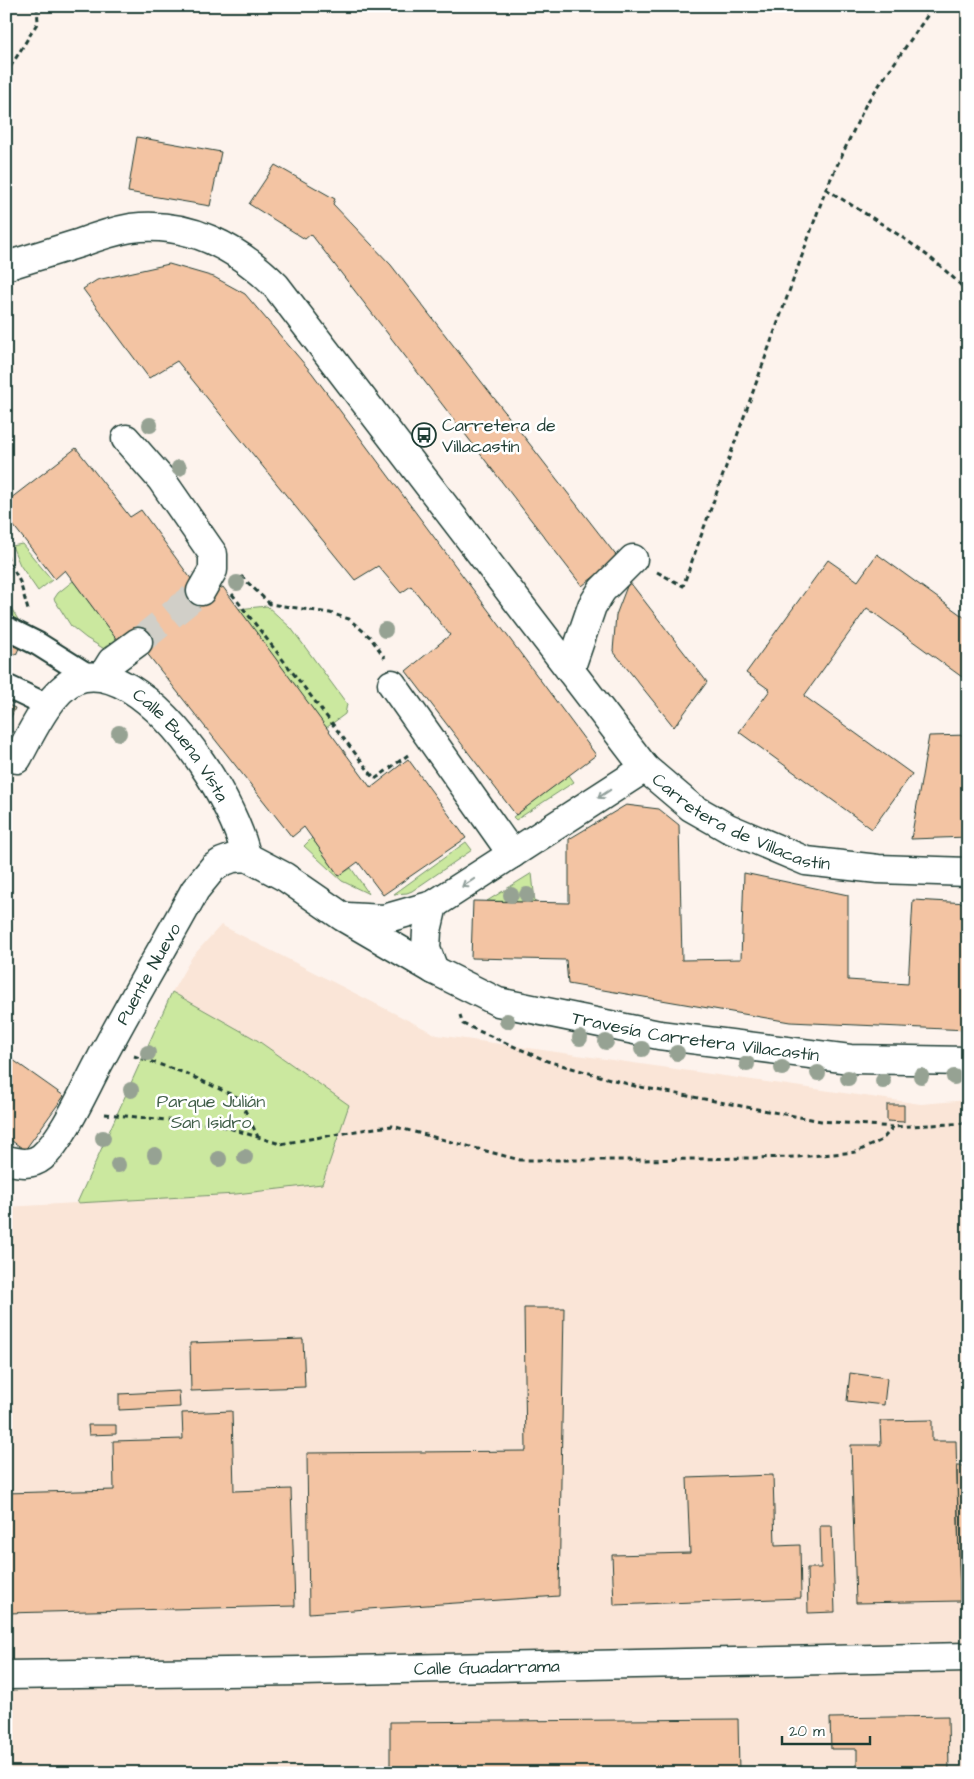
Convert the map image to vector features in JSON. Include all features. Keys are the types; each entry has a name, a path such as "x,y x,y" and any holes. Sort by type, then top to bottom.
{"street":[{"name":"Carretera de Villacastín","path":"6,266 106,234 131,228 175,229 218,243 240,254 276,286 645,768 691,807 713,820 766,846 806,861 878,869 968,872"},
{"path":"126,439 161,479 212,554 213,589"},
{"path":"570,670 592,606 602,590 632,559"},
{"path":"6,628 95,676"},
{"path":"12,756 63,688 74,681 95,676 138,642"},
{"name":"Calle Buena Vista","path":"95,676 116,680 159,710 173,725 209,775 242,839 247,857"},
{"path":"392,684 512,854"},
{"path":"6,686 48,706"},
{"path":"343,917 384,919 432,905 645,768"},
{"path":"247,857 285,877 343,917 434,970"},
{"name":"Puente Nuevo","path":"6,1160 22,1164 32,1162 42,1157 58,1139 195,890 213,868 222,862 233,858 247,857"},
{"path":"432,905 426,949 434,970"},
{"name":"Travesía Carretera Villacastín","path":"434,970 498,1002 659,1035 850,1059 968,1061"},
{"name":"Calle Guadarrama","path":"6,1675 302,1671 968,1657"}],"path":[{"path":"6,74 38,22 36,6"},
{"path":"632,559 683,586 826,189 866,104 934,6"},
{"path":"826,189 904,239 955,278 968,293"},
{"path":"212,554 230,566 270,604 330,612 349,619 370,637 398,676 392,684"},
{"path":"6,555 20,582 38,644"},
{"path":"213,589 375,779 430,739"},
{"path":"458,1008 463,1024 547,1060 635,1086 821,1121 893,1127 968,1123"},
{"path":"128,1054 185,1073 239,1098 258,1137"},
{"path":"97,1113 219,1125 280,1144 392,1126 520,1160 798,1157 856,1152 882,1140 893,1127"}],"shaded area":[{"path":"221,925 437,1035 921,1104 968,1100 968,1773 6,1773 6,1207 236,1194 322,1184 349,1106 257,1040 172,992 192,957"}],"green space":[{"path":"22,544 52,580 38,591 20,565 12,546"},
{"path":"73,581 120,644 106,650 71,626 54,599 58,593"},
{"path":"6,600 32,642 6,628"},
{"path":"267,606 291,628 347,704 345,714 326,728 238,609"},
{"path":"569,775 574,782 516,820 513,817"},
{"path":"312,838 339,876 351,868 369,894 342,881 304,846"},
{"path":"466,842 472,850 412,891 394,894"},
{"path":"532,873 535,902 487,901"},
{"name":"Parque Julián San Isidro","path":"172,992 257,1040 349,1105 322,1184 236,1194 77,1203"}],"building":[{"path":"137,137 221,152 210,206 128,192"},
{"path":"275,165 335,199 333,204 391,265 618,558 582,586 311,234 305,239 249,204"},
{"path":"169,264 214,277 245,294 312,373 596,755 516,815 406,671 450,635 411,586 401,593 378,566 355,580 177,361 149,378 83,289 97,280"},
{"path":"76,448 130,517 141,510 205,598 223,587 371,788 408,759 466,838 383,895 358,862 339,876 304,827 292,837 138,642 120,644 65,570 55,579 6,516 6,502"},
{"path":"877,554 968,620 968,670 962,677 867,608 804,696 912,774 872,829 739,732 770,690 746,673 828,560 858,581"},
{"path":"629,581 707,682 674,727 613,651 616,615"},
{"path":"6,631 23,639 16,655 7,650 6,652"},
{"path":"6,704 15,708 8,724 6,723"},
{"path":"968,735 968,837 911,839 929,736"},
{"path":"626,805 659,809 679,825 682,960 741,959 744,873 848,895 848,980 908,984 913,900 968,903 968,1030 790,1022 568,984 566,960 471,958 473,901 569,903 569,839"},
{"path":"6,1055 64,1096 25,1150 6,1137"},
{"path":"887,1105 904,1105 904,1122 887,1121"},
{"path":"524,1308 564,1308 559,1596 309,1613 307,1453 526,1451"},
{"path":"303,1339 305,1387 191,1391 190,1343"},
{"path":"850,1373 887,1378 884,1405 847,1401"},
{"path":"179,1391 180,1407 119,1410 119,1394"},
{"path":"232,1411 234,1491 291,1489 295,1606 6,1613 6,1493 114,1490 113,1441 183,1439 182,1413"},
{"path":"932,1420 932,1441 956,1441 960,1601 856,1603 851,1445 881,1445 880,1421"},
{"path":"88,1425 116,1425 116,1434 89,1435"},
{"path":"957,1466 968,1466 968,1601 960,1601"},
{"path":"773,1475 775,1546 800,1545 801,1598 614,1605 612,1555 690,1553 687,1478"},
{"path":"820,1526 832,1526 835,1612 808,1613 807,1568 821,1568"},
{"path":"948,1716 949,1773 857,1773 857,1749 831,1749 830,1718"},
{"path":"738,1719 739,1773 390,1773 390,1722"}],"tunnel":[{"path":"138,642 201,591"}],"place":[{"name":"Carretera de Villacastín","path":"424,435"}]}
